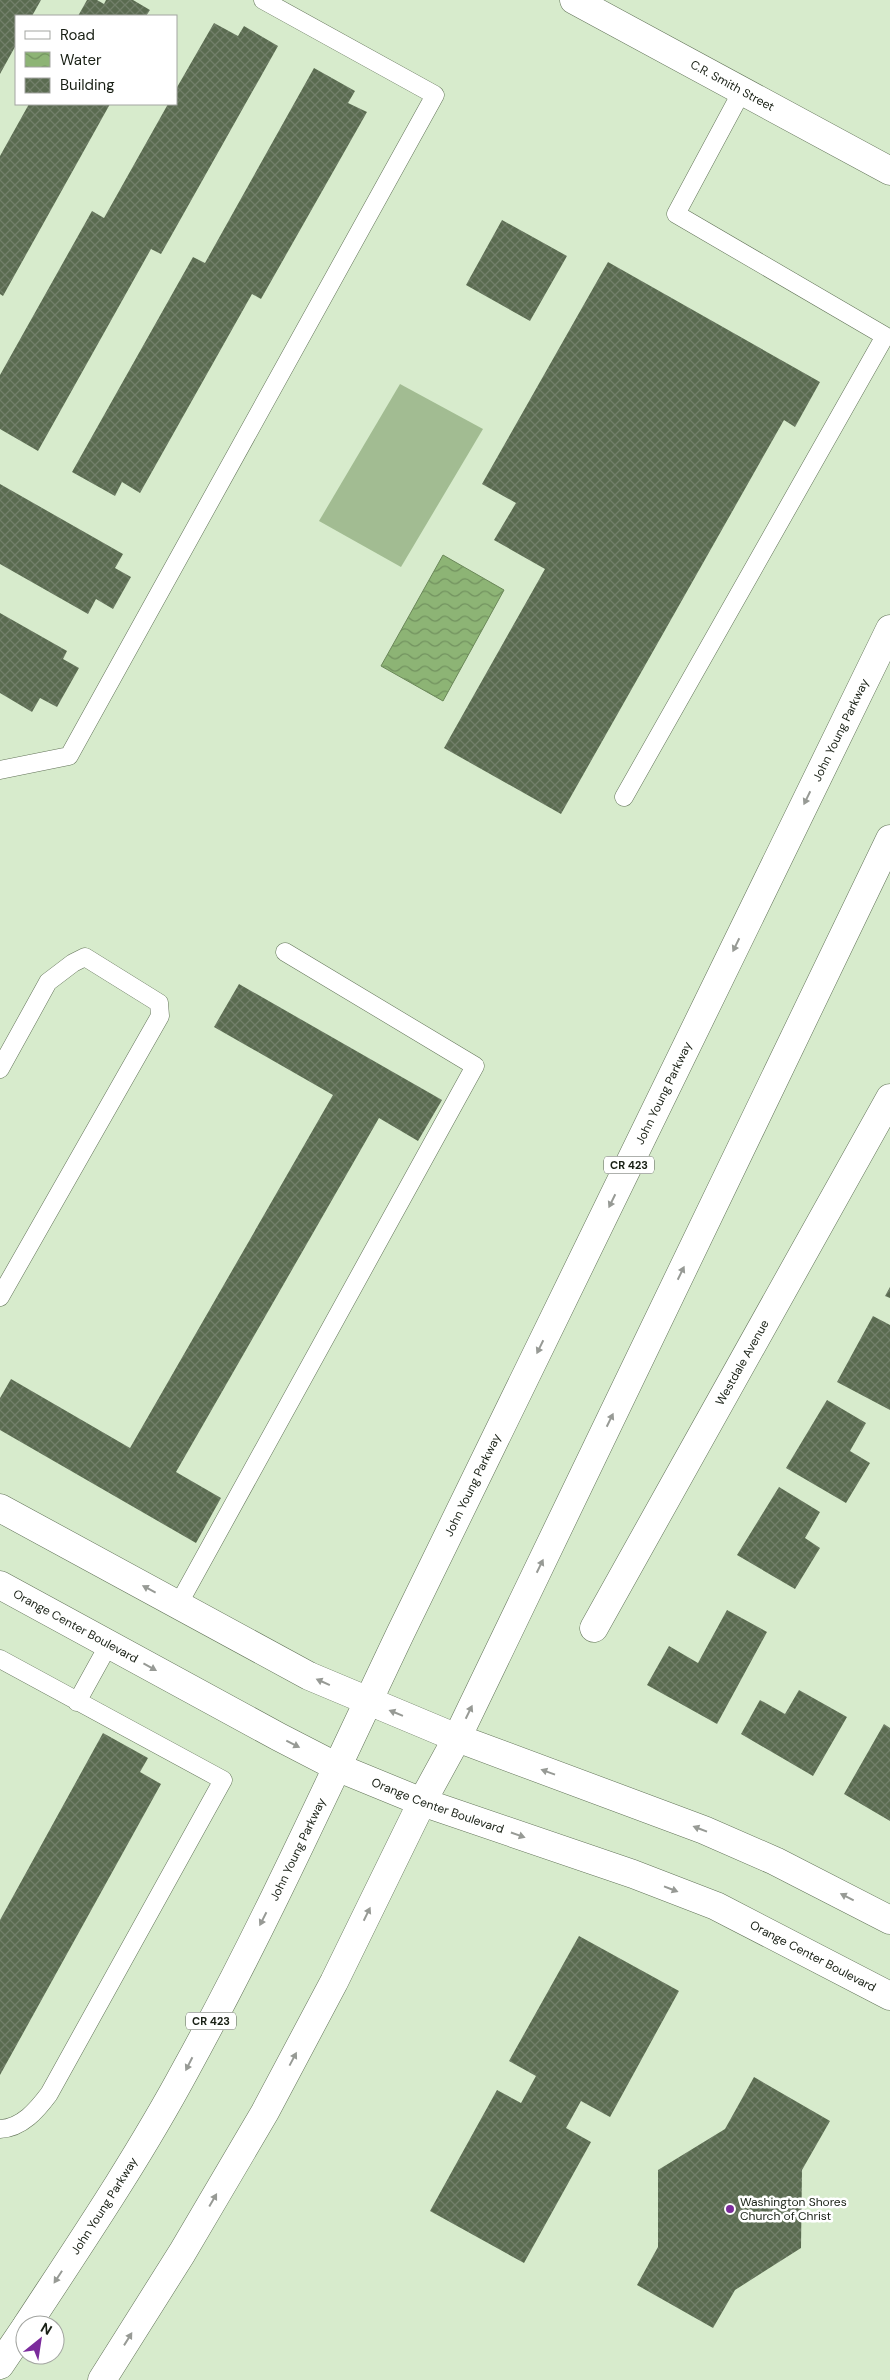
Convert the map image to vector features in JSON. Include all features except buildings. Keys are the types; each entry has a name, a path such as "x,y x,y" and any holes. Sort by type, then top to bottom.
{"main road":[{"name":"C.R. Smith Street","path":"574,0 890,171"},
{"name":"John Young Parkway","path":"33,2315 105,2206 186,2070 339,1768 368,1702 890,629"},
{"path":"102,2380 182,2253 265,2112 334,1982 422,1802 457,1738 890,839"},
{"name":"Westdale Avenue","path":"594,1628 890,1098"},
{"path":"0,1508 309,1676 457,1738 704,1830 775,1861 890,1920"},
{"name":"Orange Center Boulevard","path":"0,1584 339,1768 422,1802 633,1874 716,1906 890,1996"},
{"name":"John Young Parkway","path":"0,2366 15,2343"}],"lane":[{"path":"0,770 69,756 435,95 263,0"},
{"path":"624,797 886,336 676,214 742,91"},
{"path":"178,1605 475,1066 284,952"},
{"path":"0,1069 48,982 73,963 85,957 159,1003 160,1016 0,1297"},
{"path":"77,1702 109,1644"},
{"path":"0,1660 223,1780 49,2094 37,2110 26,2120 9,2128 0,2128"}],"shaded area":[{"path":"400,384 483,429 401,567 319,521"}],"water":[{"path":"443,555 504,590 443,701 381,666"}],"place":[{"name":"Washington Shores Church of Christ","path":"730,2209"}]}
